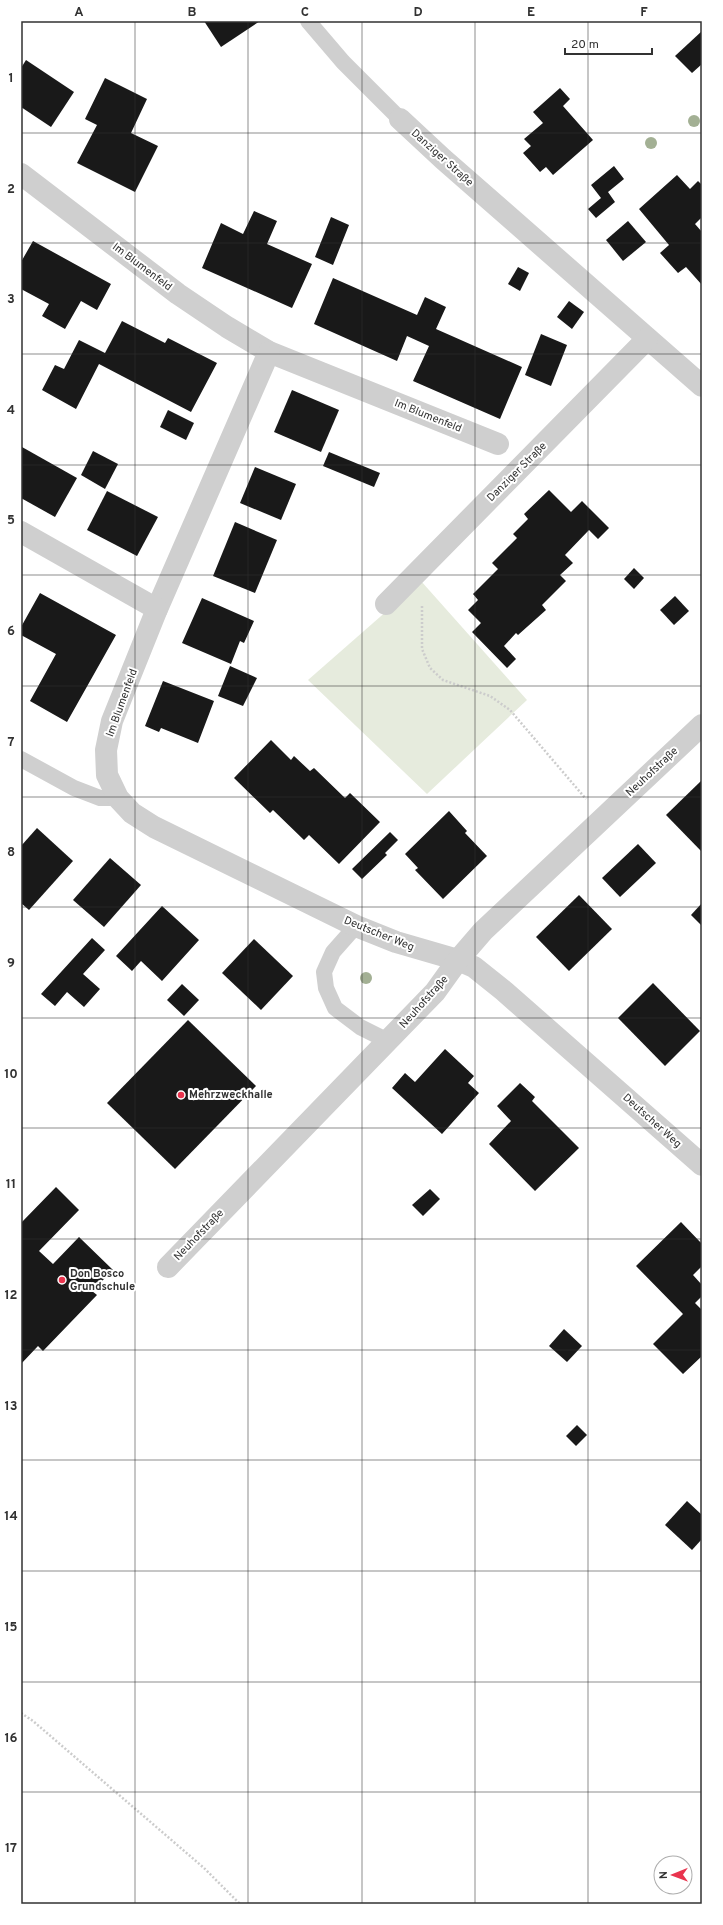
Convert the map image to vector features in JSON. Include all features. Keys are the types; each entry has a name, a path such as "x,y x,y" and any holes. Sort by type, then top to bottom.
{"street":[{"name":"Danziger Straße","path":"400,119 443,159 702,386"},
{"name":"Im Blumenfeld","path":"21,174 178,294 227,327 269,352 498,444"},
{"name":"Danziger Straße","path":"386,604 647,339"},
{"name":"Im Blumenfeld","path":"118,798 108,775 106,750 112,721 157,609 269,352"},
{"path":"21,532 157,609"},
{"name":"Neuhofstraße","path":"168,1267 435,992 458,960 507,907 702,725"},
{"name":"Deutscher Weg","path":"118,798 132,814 154,827 356,926 422,951 458,960 474,967 504,990 702,1166"}],"lane":[{"path":"308,21 343,62 400,119"},
{"path":"21,759 74,788 100,798 118,798"},
{"path":"356,926 333,952 324,972 326,988 335,1008 360,1027 388,1041"}],"path":[{"path":"423,567 422,649 430,668 443,680 490,696 510,710 602,818"},
{"path":"21,1713 33,1721 204,1868 240,1904"}],"shaded area":[{"path":"421,581 527,700 427,794 308,680"}],"building":[{"path":"204,21 260,21 221,47"},
{"path":"702,31 702,64 692,73 675,56"},
{"path":"26,60 74,92 51,127 21,107 21,68"},
{"path":"105,78 147,99 131,133 158,146 135,192 77,163 97,125 85,119"},
{"path":"560,88 570,99 563,106 593,140 553,175 546,167 540,172 523,153 531,146 524,139 543,123 533,112"},
{"path":"614,166 624,179 608,192 615,202 596,218 588,209 601,198 591,185"},
{"path":"677,175 690,189 698,181 702,185 702,217 695,224 702,232 702,285 686,267 678,273 660,253 669,245 639,209"},
{"path":"254,211 277,221 267,244 312,264 292,308 202,268 221,223 243,234"},
{"path":"331,217 349,225 333,265 315,257"},
{"path":"628,221 646,242 623,261 606,240"},
{"path":"33,241 111,284 97,310 81,301 65,329 42,316 49,304 21,289 21,262"},
{"path":"518,267 529,273 520,291 508,284"},
{"path":"333,278 417,315 425,297 446,307 436,329 522,367 500,419 413,381 429,346 407,336 397,361 314,324"},
{"path":"569,301 584,312 572,329 557,317"},
{"path":"122,321 165,343 168,338 217,363 191,412 99,364 76,409 42,390 55,365 64,369 79,340 105,353"},
{"path":"541,334 567,345 551,386 525,375"},
{"path":"292,390 339,410 321,452 274,432"},
{"path":"168,410 194,423 186,440 160,427"},
{"path":"22,447 77,478 55,517 21,498"},
{"path":"93,451 118,464 105,489 81,475"},
{"path":"329,452 380,473 374,487 323,466"},
{"path":"255,467 296,484 281,520 240,503"},
{"path":"549,490 571,512 582,501 609,528 598,539 589,530 565,555 573,563 560,575 566,581 542,605 546,610 518,635 516,633 504,646 516,659 507,668 472,632 481,623 468,610 478,600 473,594 498,569 492,563 517,538 513,534 528,519 524,514"},
{"path":"107,491 158,517 137,556 87,530"},
{"path":"235,522 277,540 255,593 213,576"},
{"path":"634,568 644,578 634,589 624,579"},
{"path":"40,593 116,635 67,722 30,701 56,654 21,635 21,627"},
{"path":"675,596 689,611 674,625 660,610"},
{"path":"202,598 254,621 244,643 240,641 231,664 182,643"},
{"path":"230,666 257,678 243,706 218,696"},
{"path":"163,681 214,701 198,743 161,728 159,732 145,726"},
{"path":"271,740 291,760 294,756 310,771 314,768 345,798 350,793 380,822 339,864 309,835 304,840 273,810 270,813 234,778"},
{"path":"702,780 702,852 666,815"},
{"path":"449,811 467,831 465,833 487,856 443,899 415,870 418,868 405,854"},
{"path":"37,828 73,861 29,910 21,903 21,846"},
{"path":"390,832 398,840 385,853 387,855 362,879 352,869"},
{"path":"638,844 656,863 620,897 602,878"},
{"path":"110,858 141,885 104,927 73,900"},
{"path":"579,895 612,929 569,971 536,937"},
{"path":"702,903 702,926 691,915"},
{"path":"162,906 199,940 162,981 141,961 132,971 116,956"},
{"path":"92,938 105,950 83,974 100,989 84,1007 67,992 55,1006 41,994"},
{"path":"254,939 293,976 261,1010 222,973"},
{"path":"653,983 700,1031 665,1066 618,1018"},
{"path":"182,984 199,1000 184,1016 167,1000"},
{"name":"Mehrzweckhalle","path":"188,1020 256,1086 175,1169 107,1103"},
{"path":"445,1049 474,1076 468,1083 479,1093 442,1134 392,1088 405,1073 415,1082"},
{"path":"520,1083 535,1097 532,1101 579,1148 535,1191 489,1144 511,1121 497,1106"},
{"name":"Don Bosco Grundschule","path":"56,1187 79,1210 39,1251 53,1264 79,1237 113,1270 92,1291 97,1295 43,1351 38,1346 21,1364 21,1223"},
{"path":"430,1189 440,1199 423,1216 412,1205"},
{"path":"681,1222 702,1244 702,1266 693,1275 702,1285 702,1296 695,1303 702,1310 702,1356 683,1374 653,1344 683,1314 636,1266"},
{"path":"564,1329 582,1346 567,1362 549,1346"},
{"path":"577,1425 587,1435 576,1446 566,1436"},
{"path":"687,1501 702,1515 702,1539 692,1550 665,1525"}],"place":[{"name":"Mehrzweckhalle","path":"181,1095"},
{"name":"Don Bosco Grundschule","path":"62,1280"}]}
